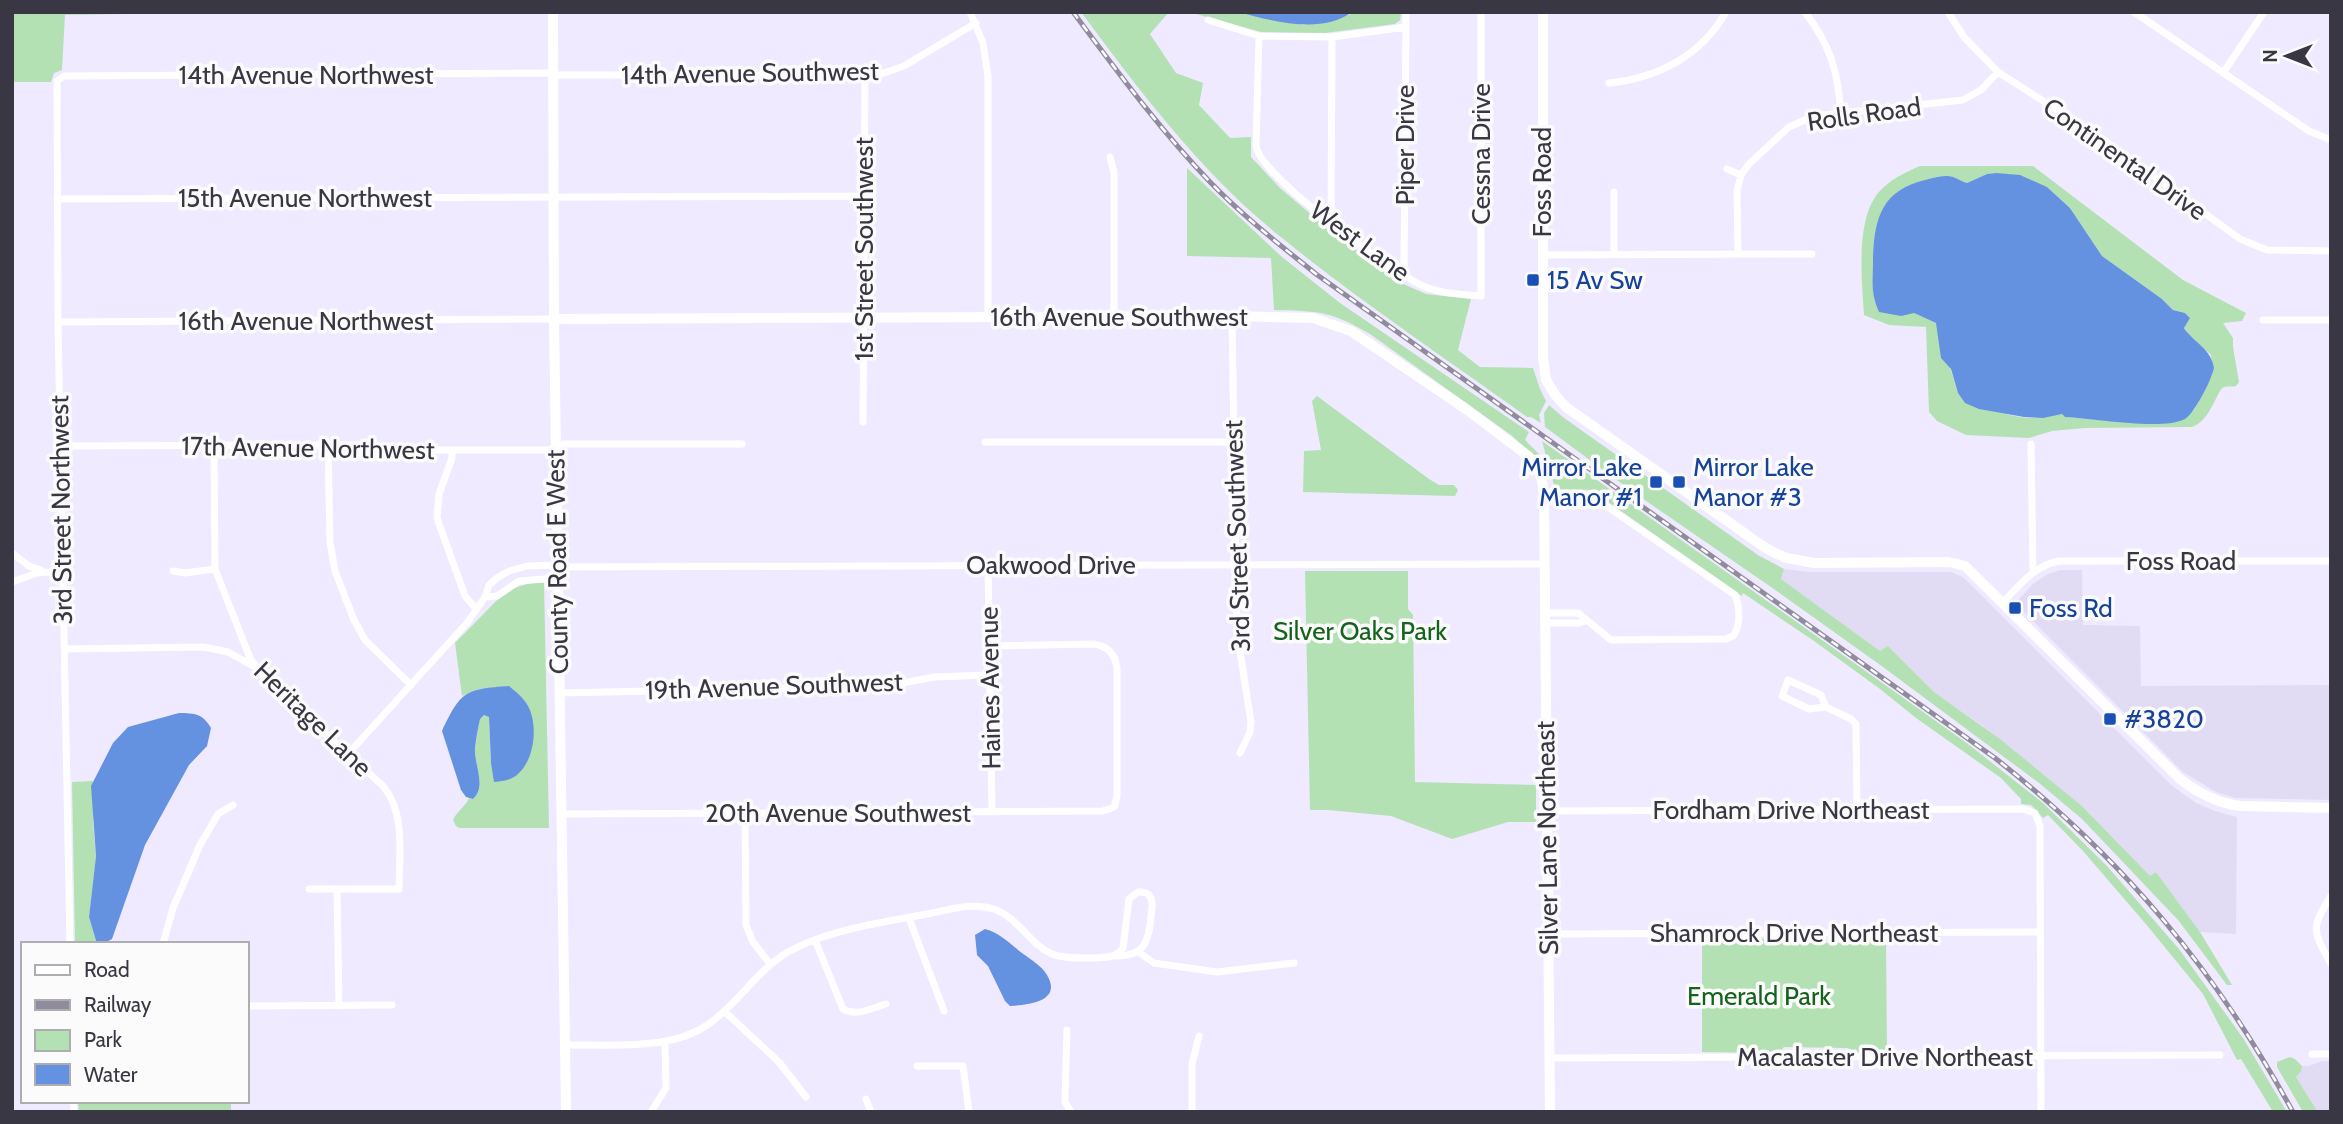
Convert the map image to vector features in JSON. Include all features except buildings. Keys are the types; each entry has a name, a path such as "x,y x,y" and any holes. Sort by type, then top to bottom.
{"street":[{"name":"County Road E West","path":"553,12 554,319 566,1112"},
{"path":"970,12 983,43 988,76 988,318"},
{"name":"Piper Drive","path":"1404,278 1406,12"},
{"name":"Cessna Drive","path":"1481,296 1482,12"},
{"name":"Foss Road","path":"1543,12 1544,369 1549,386 1566,407 1777,554 1814,562 1959,564 1970,569 2003,602 2033,572 2044,565 2059,561 2331,561"},
{"path":"1609,83 1644,77 1675,64 1701,44 1726,12"},
{"path":"1805,12 1832,57 1839,84 1841,114"},
{"name":"Continental Drive","path":"1948,12 1964,37 1998,72 2104,140 2240,239 2267,250 2331,251"},
{"path":"2134,12 2309,131 2331,139"},
{"path":"2223,73 2264,12"},
{"path":"1208,20 1259,36 1332,37 1406,27"},
{"name":"14th Avenue Southwest","path":"553,74 865,75 889,72 904,66 976,23"},
{"name":"West Lane","path":"1259,36 1257,152 1260,159 1288,187 1404,278 1440,291 1481,296"},
{"path":"1331,222 1332,37"},
{"name":"Rolls Road","path":"1741,175 1749,164 1797,122 1814,116 1962,100 1981,90 1998,72"},
{"name":"14th Avenue Northwest","path":"60,77 553,74"},
{"name":"1st Street Southwest","path":"863,422 865,75"},
{"name":"3rd Street Northwest","path":"60,77 57,87 58,322 70,942"},
{"path":"1110,157 1114,172 1114,317"},
{"path":"1727,169 1741,175 1737,191 1738,254"},
{"path":"1614,192 1614,255"},
{"name":"15th Avenue Northwest","path":"57,199 865,196"},
{"path":"1542,255 1812,254"},
{"name":"16th Avenue Southwest","path":"554,319 1232,316 1313,318 1351,331 1466,409 1536,463 1542,475 1544,494 1544,564"},
{"name":"3rd Street Southwest","path":"1232,316 1238,641 1251,722 1250,732 1240,753"},
{"name":"16th Avenue Northwest","path":"58,322 554,319"},
{"path":"2263,320 2331,320"},
{"path":"985,442 1234,442"},
{"name":"17th Avenue Northwest","path":"60,446 328,445 372,446 393,450 549,450 564,444 742,444"},
{"path":"2031,444 2033,572"},
{"path":"328,445 330,542 335,571 354,620 365,640 411,685"},
{"name":"Heritage Lane","path":"214,446 215,569 245,647 259,671 383,786 394,803 398,821 399,889 309,889"},
{"path":"452,450 452,458 439,494 437,518 465,596 476,609"},
{"path":"1544,494 1592,496 1735,596 1737,632 1726,639 1611,640 1585,621 1579,623 1545,618"},
{"path":"12,553 29,566 52,571"},
{"name":"Oakwood Drive","path":"558,570 988,565 1544,564"},
{"name":"Silver Lane Northeast","path":"1544,564 1550,1112"},
{"name":"Haines Avenue","path":"988,565 992,812"},
{"path":"348,754 467,623 485,597 489,585 509,571 527,566 558,570"},
{"path":"173,571 185,573 215,569"},
{"path":"485,597 497,596 519,581 558,570"},
{"path":"12,582 25,576 63,571"},
{"path":"2003,602 2180,779 2202,794 2226,804 2240,806 2331,807"},
{"name":"20th Avenue Southwest","path":"562,814 1103,811 1114,807 1117,797 1117,668 1111,652 1094,644 989,646"},
{"path":"65,649 204,647 228,652 259,671"},
{"name":"19th Avenue Southwest","path":"559,693 887,686 934,677 989,675"},
{"path":"1826,707 1821,695 1788,680 1783,696 1809,709 1826,707 1856,724 1857,810"},
{"path":"164,942 173,908 200,845 218,814 233,805"},
{"name":"Fordham Drive Northeast","path":"1546,811 2023,809 2035,813 2039,826 2040,932"},
{"path":"745,813 746,926 753,942 770,964"},
{"path":"337,889 339,1006"},
{"path":"565,1045 665,1042 692,1034 703,1029 724,1012 770,964 788,953 816,940 961,907 985,907 1004,913 1050,953 1083,958 1124,956 1137,951 1149,937 1152,904 1149,895 1140,891 1135,892 1129,899 1125,943 1120,953 1114,956"},
{"path":"2331,896 2316,922 2315,933 2331,964"},
{"path":"909,918 944,1011"},
{"path":"2040,932 2041,1112"},
{"name":"Shamrock Drive Northeast","path":"1548,934 2040,932"},
{"path":"816,940 843,1009 856,1013 886,1004"},
{"path":"1137,951 1154,963 1217,972 1294,963"},
{"path":"248,1006 392,1005"},
{"path":"724,1012 779,1062 806,1097"},
{"path":"1067,1030 1065,1102 1071,1112"},
{"path":"1192,1112 1192,1064 1199,1036"},
{"path":"651,1112 666,1088 665,1042"},
{"path":"2312,1055 2331,1054"},
{"name":"Macalaster Drive Northeast","path":"1549,1058 2220,1055"},
{"path":"917,1066 963,1066 969,1112"},
{"path":"866,1099 871,1112"}],"shaded area":[{"path":"1784,569 1810,572 1951,572 1963,577 2171,785 2196,803 2237,817 2236,934 2200,932 2156,872 2150,876 2082,806 1983,726 1934,692 1888,646 1880,651 1781,579"},
{"path":"2060,570 2082,570 2083,625 2140,626 2141,686 2331,685 2331,800 2235,798 2216,792 2183,772 2019,607 2018,600 2033,584"},
{"path":"2331,1061 2331,1112 2317,1112 2296,1077 2302,1066"}],"green space":[{"path":"12,12 246,12 65,15 62,70 54,73 51,82 12,82"},
{"path":"1081,12 1169,12 1150,34 1176,73 1203,83 1199,105 1230,138 1251,137 1251,157 1280,188 1327,228 1399,282 1426,294 1471,299 1458,350 1480,367 1533,368 1546,401 1539,415 1541,423 1527,417 1373,307 1253,214 1174,132"},
{"path":"1189,12 1238,12 1303,25 1349,15 1352,12 1401,13 1400,20 1395,24 1325,33 1261,32"},
{"path":"1920,166 2033,166 2183,280 2246,313 2242,321 2223,323 2233,338 2239,382 2236,386 2221,389 2209,412 2199,424 2192,427 2085,428 2052,431 2029,438 1966,435 1937,421 1929,412 1926,327 1889,325 1864,315 1862,285 1863,234 1871,204 1883,188","holes":["1996,173 2047,187 2070,208 2102,256 2173,310 2185,313 2190,318 2184,327 2211,355 2213,373 2194,410 2142,423 2065,417 2062,414 2028,418 1997,411 1958,393 1936,323 1914,313 1880,312 1873,286 1876,230 1884,208 1899,191 1936,177 1950,176 1967,183"]},
{"path":"1187,168 1282,257 1340,303 1529,432 1525,440 1543,458 1539,460 1511,435 1356,326 1324,314 1274,310 1271,258 1187,256"},
{"path":"1317,396 1429,479 1439,485 1454,485 1458,490 1455,496 1303,492 1304,451 1321,450 1312,401"},
{"path":"1549,405 1758,555 1784,569 1781,579 1880,651 1888,646 1934,692 2000,739 2082,806 2150,876 2156,872 2200,932 2232,985 2227,985 2178,920 2082,819 2039,783 1883,667 1545,427 1544,413"},
{"path":"1542,441 1968,744 2043,803 2107,866 2179,949 2243,1038 2287,1112 2273,1112 2241,1059 2237,1060 2203,994 2083,851 2048,815 2043,818 2031,805 2021,804 2021,799 2001,778 1880,689 1814,641 1743,593 1742,596 1591,490 1555,489"},
{"name":"Silver Oaks Park","path":"1305,571 1408,571 1408,609 1413,615 1415,782 1536,785 1536,822 1508,822 1452,839 1391,816 1310,810"},
{"path":"544,582 549,828 459,828 453,820 469,798 473,799 479,788 475,748 480,718 485,715 489,717 491,763 509,686 475,690 462,696 455,643 507,590"},
{"path":"93,781 96,856 89,917 96,942 75,942 72,782"},
{"name":"Emerald Park","path":"1872,938 1886,938 1887,1052 1853,1053 1847,1048 1784,1047 1778,1053 1702,1052 1702,939 1801,939 1805,943 1867,943"},
{"path":"2290,1057 2302,1066 2296,1077 2317,1111 2321,1112 2303,1112 2277,1067 2277,1062"},
{"path":"78,1103 231,1103 231,1112 79,1112"}],"water":[{"path":"1238,12 1352,12 1326,23 1296,24"},
{"path":"1996,173 2020,175 2047,187 2070,208 2102,256 2173,310 2185,313 2190,318 2184,328 2209,355 2214,368 2202,396 2189,416 2175,422 2144,424 2065,417 2062,414 2043,418 2024,417 1979,409 1965,403 1958,393 1951,369 1941,358 1936,323 1914,313 1901,316 1879,312 1873,286 1874,243 1879,218 1890,198 1911,185 1933,178 1950,176 1967,183"},
{"path":"509,686 524,700 531,713 534,731 529,759 514,777 494,782 489,717 484,715 480,719 475,748 479,788 473,799 466,797 461,790 442,731 454,708 466,695 473,691"},
{"path":"179,713 190,713 205,720 211,728 207,746 189,765 145,845 112,939 96,942 89,917 96,856 91,786 113,743 128,727"},
{"path":"985,929 1004,939 1042,969 1051,984 1047,996 1033,1003 1010,1006 1005,1001 988,966 977,955 975,935"}],"railway":[{"path":"1073,12 1139,100 1192,163 1236,207 1316,274 1995,758 2041,796 2085,836 2163,919 2232,1011 2293,1112"}],"place":[{"name":"15 Av Sw","path":"1533,280"},
{"name":"Mirror Lake Manor #1","path":"1656,482"},
{"name":"Mirror Lake Manor #3","path":"1679,482"},
{"name":"Foss Rd","path":"2015,608"},
{"name":"#3820","path":"2110,719"}]}
